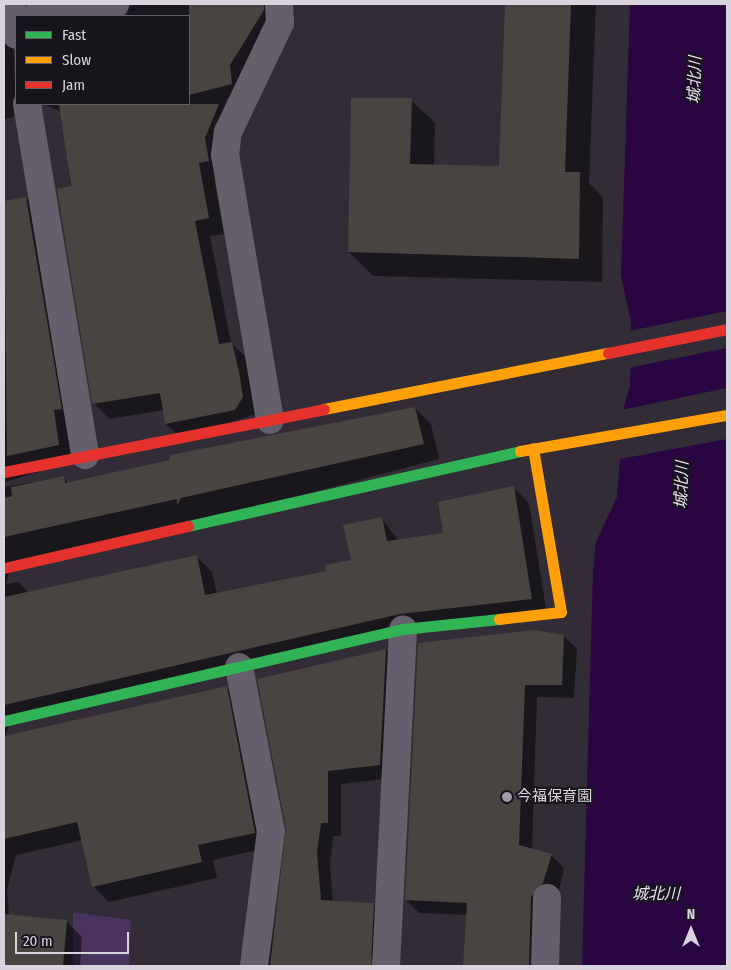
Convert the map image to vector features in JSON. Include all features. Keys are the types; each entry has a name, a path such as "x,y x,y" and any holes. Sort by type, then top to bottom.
{"street":[{"path":"42,15 115,4"},
{"path":"270,420 225,155 228,132 280,23 279,4"},
{"path":"28,105 85,455"},
{"path":"4,472 727,329"},
{"path":"4,568 534,448 585,443 727,415"},
{"path":"4,721 403,629 561,612 534,448"},
{"path":"386,966 403,629"},
{"path":"239,667 271,831 254,966"},
{"path":"545,966 547,898"}],"shaded area":[{"path":"73,912 131,920 129,966 73,966"}],"water":[{"name":"城北川","path":"630,4 727,4 727,966 582,966 593,571 596,542 617,497 624,406 630,386 631,323 621,275"}],"pier":[{"path":"727,311 727,348 628,368 629,331"},
{"path":"727,388 727,439 615,460 621,410"}],"building":[{"path":"189,4 264,4 264,10 230,65 232,84 190,95"},
{"path":"505,4 571,4 565,172 580,172 579,259 348,252 351,98 412,98 410,164 499,166"},
{"path":"219,104 205,138 209,161 199,163 209,218 195,221 219,344 232,342 239,372 243,397 235,410 165,424 160,393 92,404 57,189 71,186 59,105"},
{"path":"26,197 62,409 54,410 59,445 7,456 4,201"},
{"path":"415,407 424,444 181,498 177,505 177,499 4,537 4,498 12,496 11,487 64,476 65,483 170,460 170,455"},
{"path":"514,486 532,599 400,614 4,705 4,597 197,555 205,595 326,571 325,565 351,560 343,525 382,517 387,541 443,533 438,502"},
{"path":"535,630 564,635 562,685 525,685 519,845 552,854 543,883 531,897 529,966 463,966 467,903 405,900 418,643"},
{"path":"386,649 380,765 328,771 328,823 321,823 317,852 321,900 374,903 371,966 270,966 286,828 257,679"},
{"path":"227,686 255,833 198,845 202,862 92,887 77,822 4,839 4,736"},
{"path":"4,914 67,920 63,966 4,966"}],"traffic: fast":[{"path":"188,526 520,451"},
{"path":"4,721 403,629 499,619"}],"traffic: slow":[{"path":"324,409 608,353"},
{"path":"520,451 727,415"},
{"path":"499,619 561,612 533,448"}],"traffic: jam":[{"path":"608,353 727,329"},
{"path":"4,472 324,409"},
{"path":"4,568 188,526"}],"place":[{"name":"今福保育園","path":"507,797"}]}
